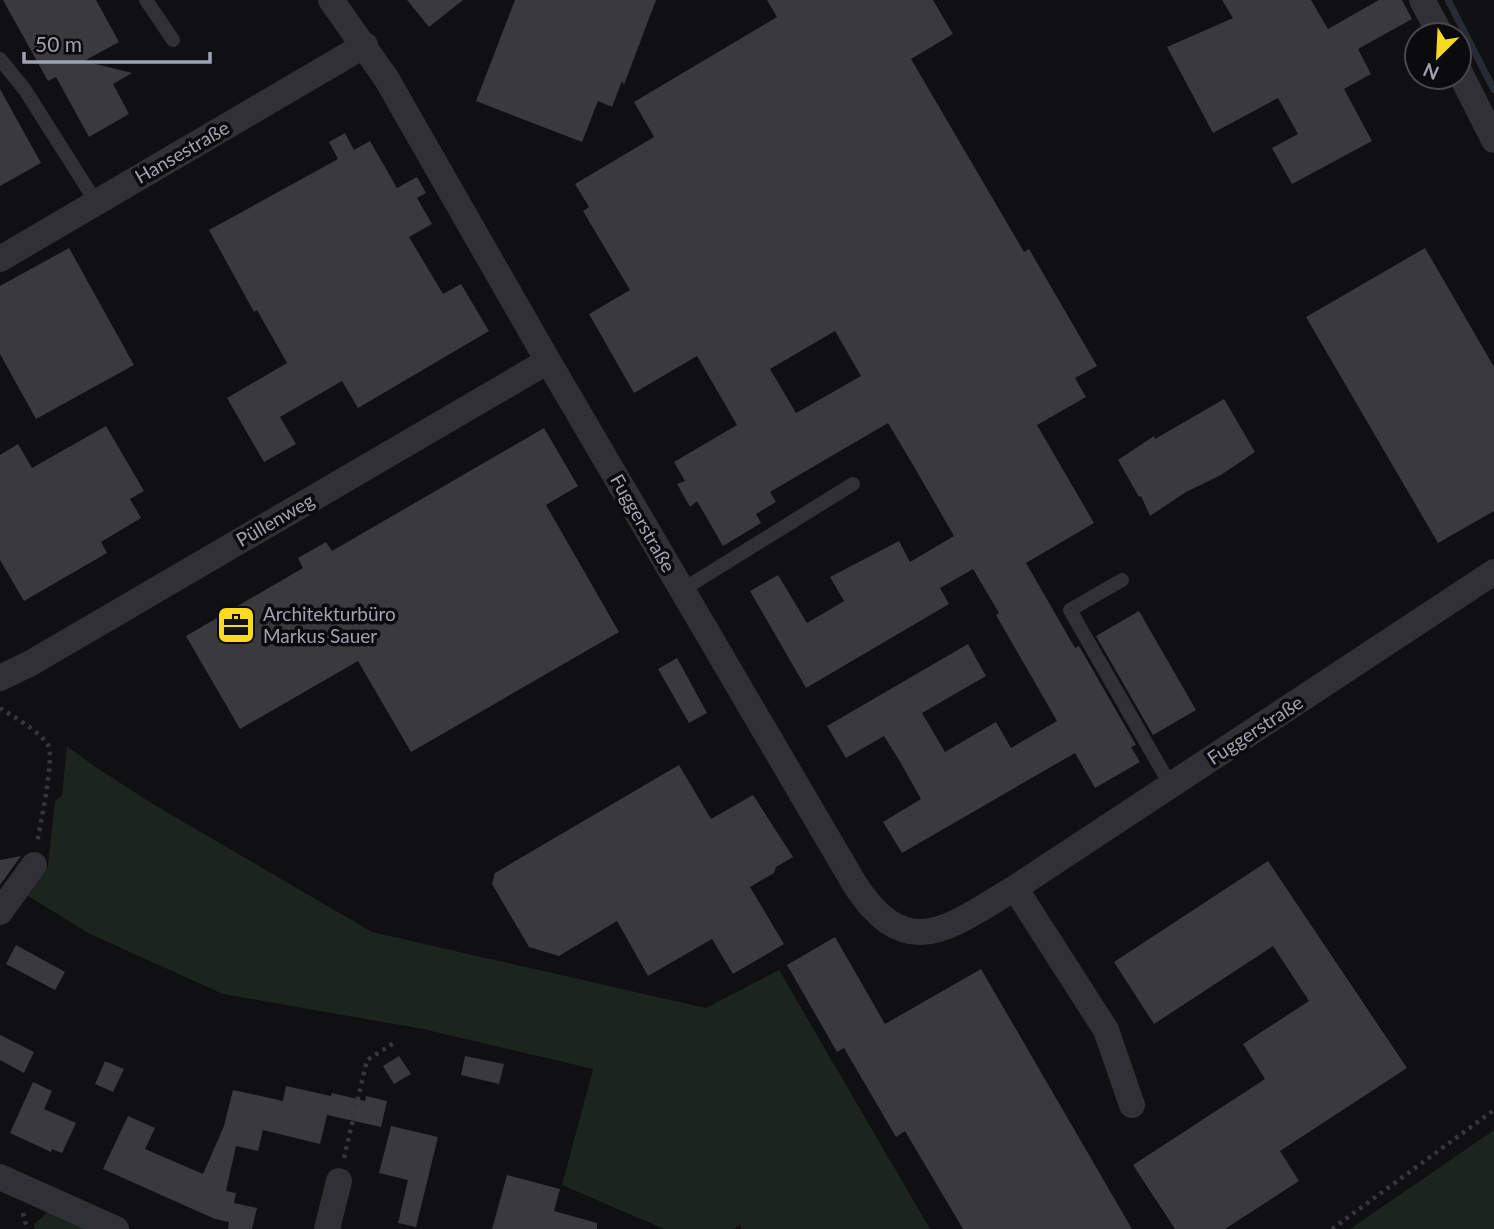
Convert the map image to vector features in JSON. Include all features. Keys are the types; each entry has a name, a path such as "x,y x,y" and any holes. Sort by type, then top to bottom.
{"street":[{"name":"Fuggerstraße","path":"331,0 386,78 548,361 854,883 876,912 899,929 924,933 954,924 1015,888 1494,572"},
{"path":"1422,0 1433,21"},
{"name":"Hansestraße","path":"0,258 365,45"},
{"path":"1469,91 1494,140"},
{"name":"Püllenweg","path":"0,678 31,663 548,361"},
{"path":"0,912 34,865"},
{"path":"1015,888 1106,1030 1132,1105"},
{"path":"0,1177 116,1229"},
{"path":"327,1229 339,1181"}],"lane":[{"path":"146,0 173,40"},
{"path":"0,60 25,90 96,202"},
{"path":"682,590 853,484"},
{"path":"1122,580 1070,610 1171,786"}],"path":[{"path":"0,708 42,738 50,751 34,865"},
{"path":"339,1181 368,1060 397,1041"},
{"path":"1332,1229 1494,1110"}],"shaded area":[{"path":"67,746 156,806 372,932 706,1008 779,970 930,1229 741,1229 740,1225 733,1229 664,1229 562,1185 593,1069 423,1029 223,994 90,934 28,896 48,866 55,801 62,796"},
{"path":"1494,1130 1494,1229 1350,1229"},
{"path":"49,1211 87,1229 35,1229 34,1224"}],"building":[{"path":"3,0 96,0 119,42 84,61 132,73 113,84 129,114 89,137 56,77 48,81"},
{"path":"407,0 463,0 429,27"},
{"path":"515,0 656,0 624,85 622,81 612,107 598,101 582,142 476,101"},
{"path":"767,0 933,0 953,34 911,59 1024,252 1029,249 1097,366 1075,378 1086,397 1037,425 1094,523 1026,563 1075,648 1079,646 1136,745 1131,747 1140,762 1095,788 1075,753 902,853 883,822 921,799 899,760 884,736 846,758 827,726 968,644 986,676 922,713 945,752 996,722 1011,748 1057,721 996,615 999,613 973,569 940,588 949,604 806,688 750,591 778,575 807,623 844,601 830,577 899,541 910,562 954,536 916,470 888,423 770,492 776,502 756,514 761,523 723,546 697,501 690,507 677,484 685,481 674,462 737,425 697,356 634,393 589,314 630,290 583,211 589,207 575,184 654,137 634,102 777,17","holes":["835,331 861,376 796,413 770,369"]},
{"path":"1222,0 1311,0 1328,29 1379,0 1402,0 1412,19 1403,21 1403,24 1358,49 1371,74 1344,89 1372,141 1292,184 1272,148 1298,134 1278,98 1213,133 1167,47 1233,18"},
{"path":"0,89 41,163 0,186"},
{"path":"345,133 354,150 370,141 397,188 417,177 426,193 417,198 432,224 409,237 443,294 461,284 489,331 358,408 342,381 280,417 296,444 264,462 227,398 287,363 257,310 254,312 209,230 338,159 329,142"},
{"path":"69,248 134,365 36,419 0,354 0,286"},
{"path":"1425,248 1494,367 1494,511 1438,543 1306,317"},
{"path":"1224,399 1255,452 1150,516 1141,496 1139,497 1118,460 1154,436 1155,439"},
{"path":"106,426 144,491 130,499 141,518 101,542 107,553 24,601 0,560 0,455 18,444 32,468"},
{"path":"544,428 578,486 546,505 619,632 411,752 358,661 240,729 186,636 303,568 298,558 326,542 332,551"},
{"path":"1139,611 1196,710 1153,735 1096,636"},
{"path":"677,658 707,713 689,723 658,669"},
{"path":"679,765 711,819 753,795 793,857 776,867 774,873 750,887 784,944 733,974 712,939 648,976 617,921 559,956 529,947 492,884 495,873"},
{"path":"21,856 0,885 0,860"},
{"path":"1268,861 1407,1068 1280,1151 1299,1181 1225,1229 1175,1229 1133,1165 1265,1079 1243,1044 1309,1001 1273,946 1154,1024 1114,962"},
{"path":"835,937 885,1024 981,969 1132,1229 963,1229 905,1131 896,1137 844,1048 837,1052 787,965"},
{"path":"16,945 65,972 55,990 6,964"},
{"path":"0,1035 34,1052 24,1073 0,1060"},
{"path":"399,1056 411,1074 394,1084 383,1066"},
{"path":"465,1056 504,1064 499,1084 461,1075"},
{"path":"105,1061 124,1069 113,1092 95,1084"},
{"path":"33,1082 52,1091 44,1109 76,1123 62,1153 52,1149 51,1152 10,1133"},
{"path":"286,1086 331,1096 332,1093 365,1101 366,1096 387,1101 381,1127 327,1115 320,1144 263,1130 258,1151 236,1146 226,1191 236,1193 234,1203 257,1208 252,1229 228,1229 229,1222 215,1219 103,1169 128,1116 155,1128 145,1149 203,1174 224,1126 233,1090 283,1101"},
{"path":"391,1126 438,1137 416,1227 398,1223 408,1180 379,1173"},
{"path":"507,1175 560,1189 554,1211 597,1223 597,1229 492,1229"}],"waterway":[{"path":"1448,0 1494,90"}],"place":[{"name":"Architekturbüro Markus Sauer","path":"236,625"}]}
